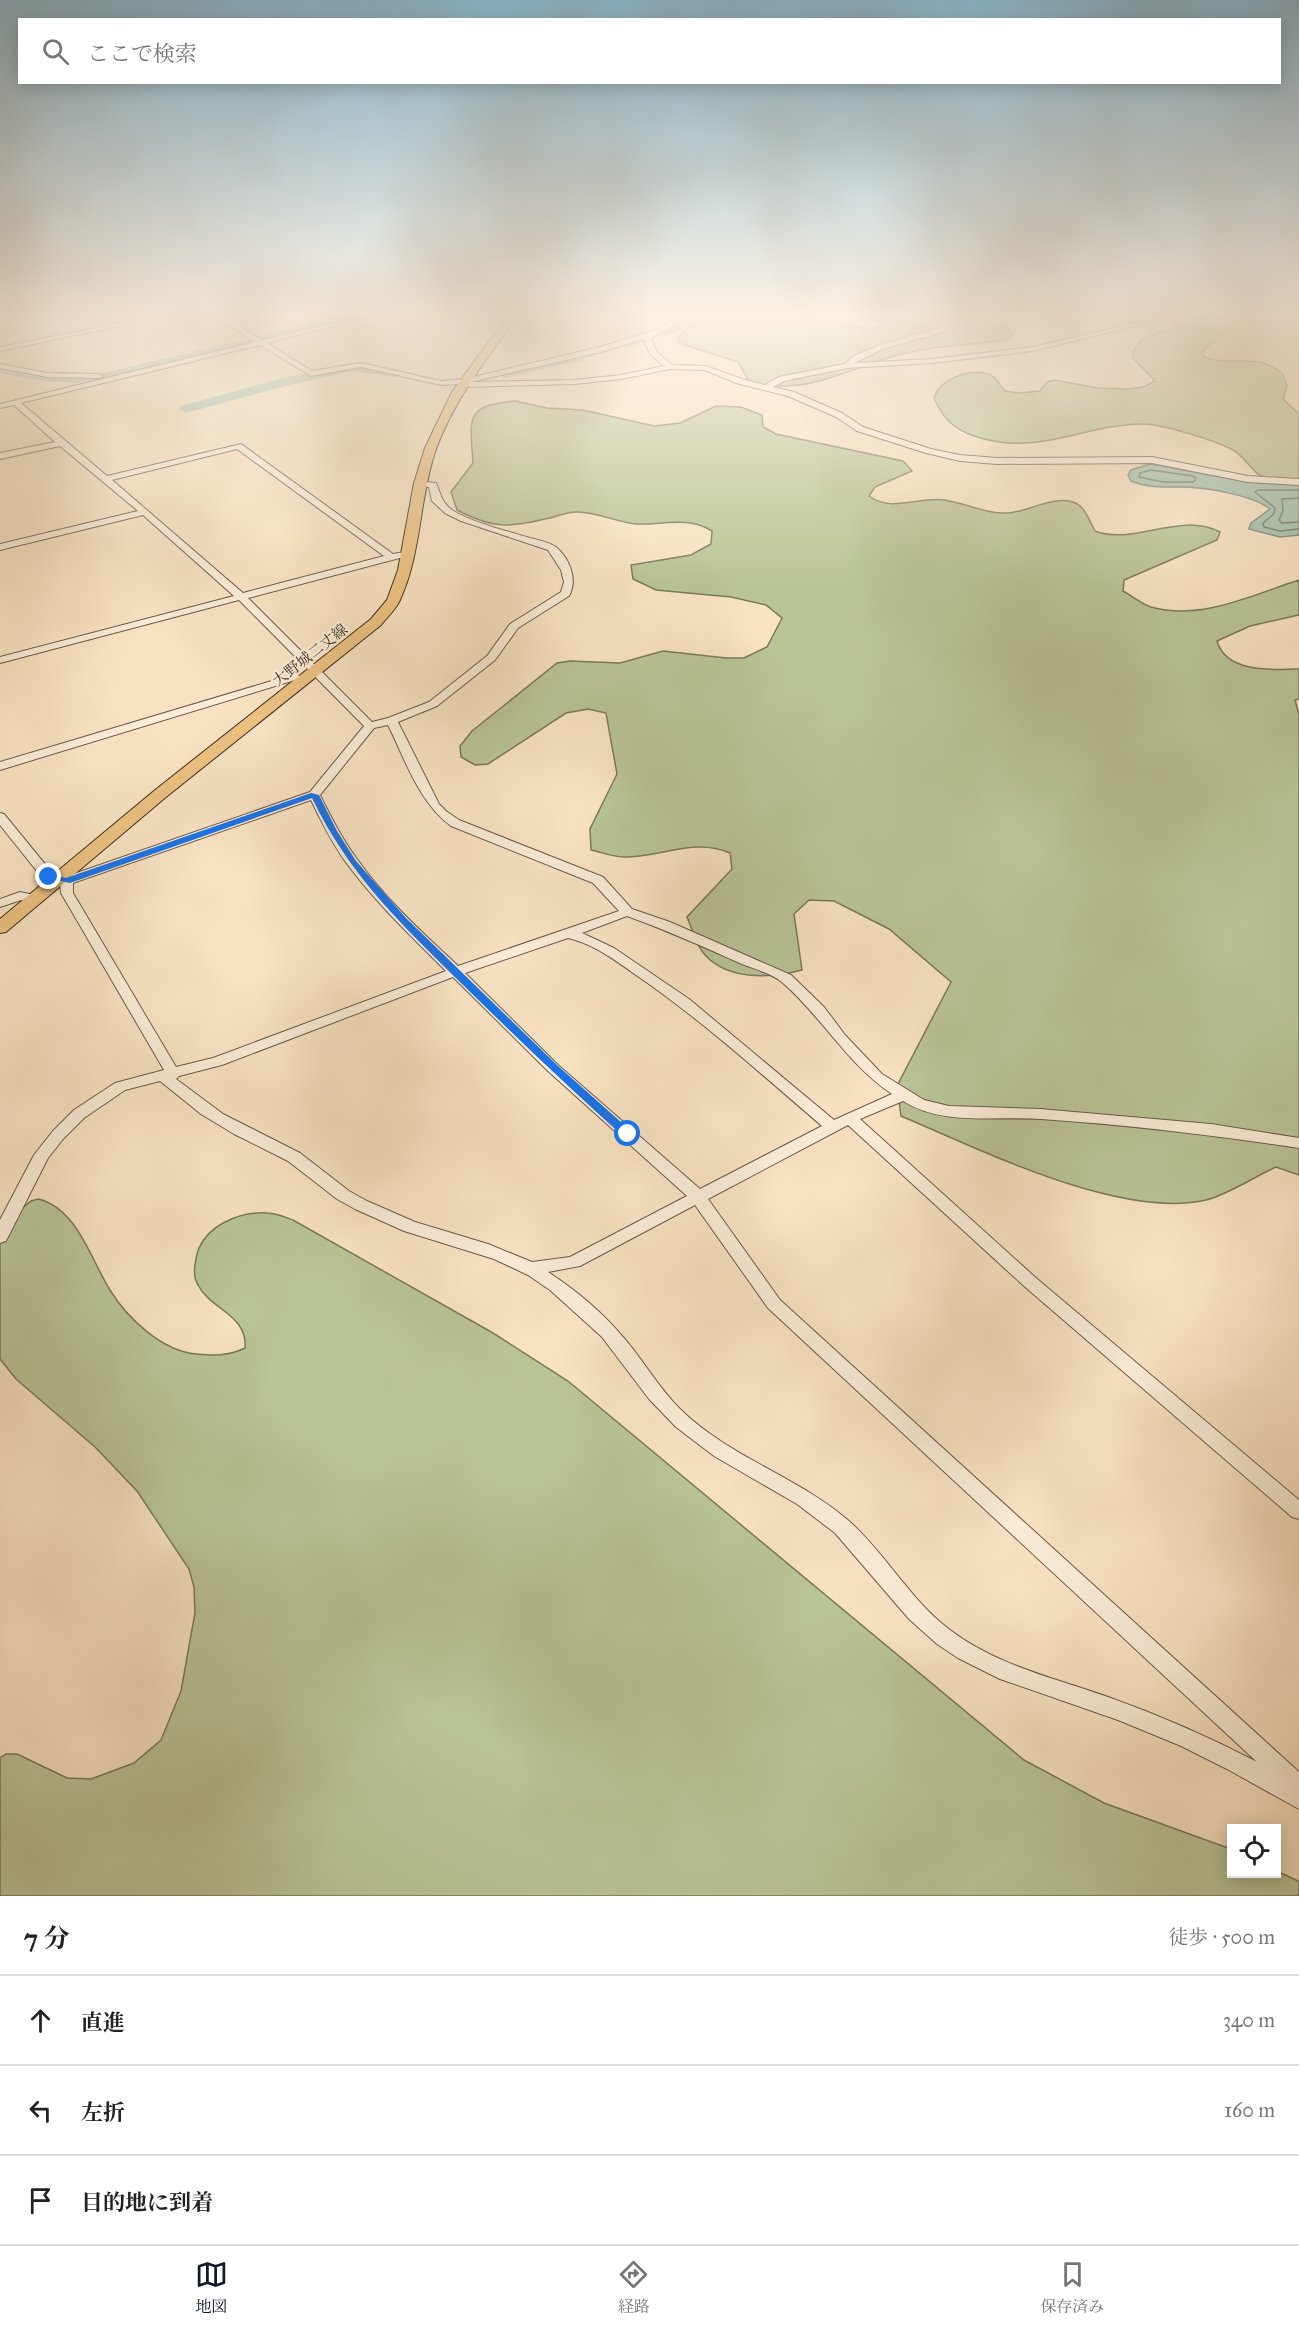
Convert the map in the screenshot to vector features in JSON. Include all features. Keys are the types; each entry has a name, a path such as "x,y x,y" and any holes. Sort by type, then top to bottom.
{"main road":[{"name":"大野城二丈線","path":"0,928 34,899 62,880 160,794 317,671 386,612 398,589 408,553 420,483 431,448 453,405"}],"street":[{"path":"19,405 61,443 107,478 240,596 370,726"},
{"path":"818,405 860,429 929,451 960,458 1152,460 1248,479 1299,482"},
{"path":"0,456 61,443"},
{"path":"107,478 238,446 390,556"},
{"path":"0,817 49,877 62,880 314,795 370,726 392,721 433,704 491,658 514,626 556,602 570,587 569,577 560,557 551,548 464,519 448,511 437,501 433,484 420,483"},
{"path":"0,547 144,512"},
{"path":"0,660 408,553"},
{"path":"0,766 295,677 305,680"},
{"path":"392,721 434,805 454,823 554,860 598,880 627,912 665,925 786,978 819,1010 863,1063 903,1095 919,1104 949,1110 1124,1120 1211,1129 1299,1143"},
{"path":"314,795 332,831 353,863 403,920 553,1068 697,1197 774,1304 1299,1786"},
{"path":"62,880 67,893 172,1074"},
{"path":"0,903 20,896 34,899"},
{"path":"0,1237 42,1155 79,1114 120,1086 218,1062 456,972 627,912"},
{"path":"568,934 589,938 659,983 716,1027 832,1127"},
{"path":"172,1074 166,1079 189,1099 248,1135 292,1156 344,1196 392,1220 478,1247 529,1269 560,1290 616,1341 665,1406 684,1424 715,1446 807,1502 840,1526 864,1550 914,1610 941,1636 972,1657 1001,1672 1121,1712 1204,1747 1299,1798"},
{"path":"529,1269 574,1262 849,1118 903,1095"},
{"path":"849,1118 1030,1282 1298,1508"}],"shaded area":[{"path":"536,405 583,410 654,426 680,423 716,406 741,407 762,415 763,427 776,434 903,461 912,471 875,487 869,496 878,501 896,504 935,499 1009,513 1049,502 1065,501 1073,502 1081,507 1095,531 1110,534 1126,535 1189,525 1220,532 1217,540 1124,580 1123,591 1151,607 1189,611 1207,609 1245,599 1299,580 1299,615 1250,626 1217,641 1222,651 1230,659 1240,664 1264,669 1299,669 1299,699 1295,700 1299,715 1299,1175 1276,1167 1206,1200 1172,1203 1133,1200 1051,1178 901,1116 897,1086 951,982 889,929 834,901 809,900 794,914 802,970 764,976 726,969 702,951 687,917 732,869 730,853 703,847 690,847 650,855 623,857 591,850 590,829 617,774 606,713 588,709 566,713 488,764 475,765 461,757 460,746 472,731 557,663 570,661 620,663 663,651 744,658 767,647 782,618 766,605 731,597 656,590 633,579 631,565 691,555 711,544 712,531 703,526 684,522 636,524 584,512 503,525 482,521 457,510 451,492 473,463 472,425 474,417 487,406"},
{"path":"1290,405 1299,414 1299,481 1267,479 1258,474 1236,452 1218,443 1162,427 1141,424 1121,426 1045,441 1005,443 984,439 960,430 948,420 938,406"},
{"path":"38,1199 52,1204 73,1224 117,1301 136,1322 158,1340 171,1347 183,1352 202,1355 227,1354 245,1348 241,1328 235,1320 204,1294 196,1281 195,1266 201,1244 215,1228 245,1215 270,1213 293,1220 493,1333 568,1381 1024,1760 1104,1803 1227,1848 1227,1878 1281,1878 1281,1873 1299,1882 1299,1896 0,1896 0,1758 6,1754 17,1754 67,1778 91,1779 134,1763 161,1740 181,1691 195,1613 194,1587 189,1569 137,1491 95,1447 16,1379 0,1359 0,1239 13,1216 31,1201"}],"water":[{"path":"1150,464 1249,482 1299,485 1299,535 1280,537 1249,529 1251,523 1270,509 1242,496 1206,489 1151,486 1131,481 1128,475 1131,470"}],"waterway":[{"path":"186,409 199,405"}],"route":[{"path":"49,877 66,881 314,795 332,831 353,863 403,920 553,1068 628,1134"}]}
